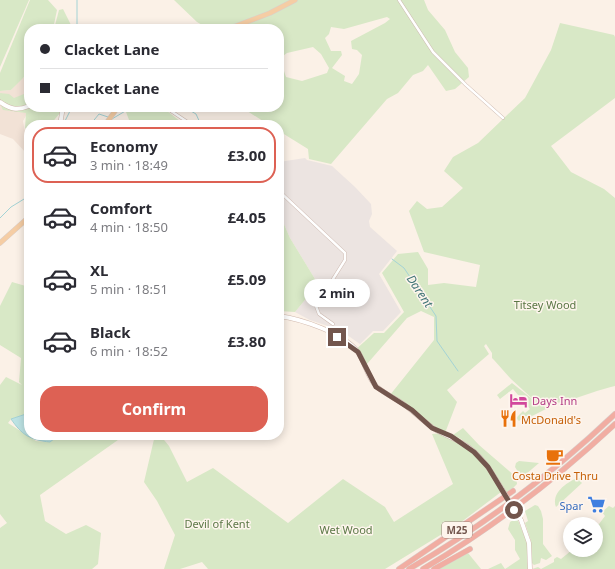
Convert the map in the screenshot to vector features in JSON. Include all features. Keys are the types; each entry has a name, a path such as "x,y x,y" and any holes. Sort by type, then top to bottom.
{"highway":[{"name":"M25","path":"409,569 472,529 521,494 569,456 615,414"},
{"name":"M25","path":"423,569 522,503 570,464 615,424"},
{"name":"M25","path":"399,569 513,491"},
{"name":"M25","path":"434,569 470,549"}],"main road":[{"path":"241,24 270,13 295,0"},
{"path":"0,243 24,221"}],"street":[{"path":"399,0 433,52 466,85 503,118"},
{"path":"0,102 12,109 24,108"},
{"path":"172,112 184,120"},
{"path":"284,196 345,253 345,260 316,306 319,314 333,324"},
{"path":"284,317 293,318 314,326 337,337 353,348 359,355 376,387 412,410 432,428 451,436 472,449 488,467 521,520 529,543 530,569"}],"shaded area":[{"path":"24,77 24,112 28,112 23,121 24,151 13,139 0,134 0,91 11,90"},
{"path":"305,158 307,160 332,166 371,204 372,214 369,221 370,227 397,251 379,274 401,312 383,331 373,331 360,344 340,330 310,320 295,312 318,284 290,238 284,224 284,161"}],"green space":[{"path":"0,0 29,0 0,67"},
{"path":"30,0 48,0 57,10 54,24 24,24 24,77 11,90 0,91 0,73"},
{"path":"174,0 424,0 428,10 445,30 455,52 468,68 469,77 455,89 446,91 428,65 423,71 413,75 398,93 387,99 331,164 309,159 308,149 284,134 284,120 261,120 249,112 284,112 284,71 286,77 302,81 327,73 329,68 321,54 313,47 287,53 284,55 284,24 200,24","holes":["387,17 390,19 351,41 352,49 357,50 362,55 359,74 352,84 344,81 345,76 332,68 342,55 341,51 331,51 325,38 329,34 331,27 344,29"]},
{"path":"63,9 70,24 55,24 59,10"},
{"name":"Titsey Wood","path":"560,23 614,35 615,37 615,98 551,146 571,172 604,189 615,198 615,386 569,400 551,404 543,404 546,409 528,418 528,416 525,416 519,421 516,418 523,411 525,413 530,409 513,389 500,399 497,395 512,383 536,402 511,379 492,358 492,353 486,344 484,346 489,354 447,390 457,402 445,433 472,449 461,439 453,435 463,428 479,445 516,477 517,484 507,494 489,465 502,489 501,492 460,523 385,569 208,569 202,562 180,569 164,569 175,535 157,501 144,482 154,440 164,440 169,446 187,482 213,468 288,523 343,479 385,507 394,522 453,484 432,434 443,433 390,395 434,340 434,317 421,311 407,318 367,364 354,351 374,333 384,333 404,312 382,273 398,254 418,252 428,269 428,285 444,283 476,287 480,265 424,252 409,211 417,201 427,209 442,207 463,188 444,171 453,157 478,143 525,98 551,50"},
{"path":"0,93 9,94 14,98 24,94 24,112 61,112 54,120 26,120 26,113 3,110 0,104"},
{"path":"126,112 168,112 179,120 129,120"},
{"path":"284,224 290,238 318,284 295,312 284,311"},
{"path":"12,282 24,286 24,415 11,419 8,423 24,433 24,440 50,442 53,440 118,440 40,495 45,521 66,534 86,525 101,533 98,564 92,569 0,569 0,528 7,523 0,514 0,385 6,377 22,385 19,382 21,358 0,345 0,306"},
{"path":"519,461 539,463 525,475 523,480 515,467 516,463"},
{"path":"577,478 582,478 579,480 582,483 556,507 556,497 560,489"},
{"path":"535,505 538,506 541,511 543,519 543,544 552,556 546,560 541,558 540,563 534,565 531,562 531,541 525,523 528,521 525,511"},
{"path":"609,506 613,508 615,506 615,569 541,569 554,562 554,559 557,557 561,559 563,557 603,557 603,519 605,516 602,512"},
{"path":"517,518 527,542 528,569 505,569 520,559 515,550 515,540 508,529 510,522"},
{"path":"468,553 481,569 438,569"},
{"path":"501,563 505,569 488,569"}],"water":[{"path":"24,415 24,434 19,429 11,419"},
{"path":"37,440 53,440 50,442"}],"waterway":[{"path":"77,0 77,24"},
{"path":"66,120 70,112"},
{"name":"Darent","path":"112,119 124,112"},
{"name":"Darent","path":"193,112 196,114 199,120"},
{"name":"Darent","path":"94,120 99,114 108,117"},
{"name":"Darent","path":"0,218 11,207 24,199"},
{"name":"Darent","path":"392,259 404,268 436,316 437,341 458,371"}],"place":[{"name":"Days Inn","path":"519,400"},
{"name":"McDonald's","path":"508,419"},
{"name":"Costa Drive Thru","path":"555,457"},
{"name":"Spar","path":"596,505"}],"route":[{"path":"337,337 358,352 376,387 412,410 432,428 451,436 474,452 488,467 514,510"}],"park label":[{"name":"Devil of Kent","path":"217,523"},
{"name":"Wet Wood","path":"346,529"}]}
